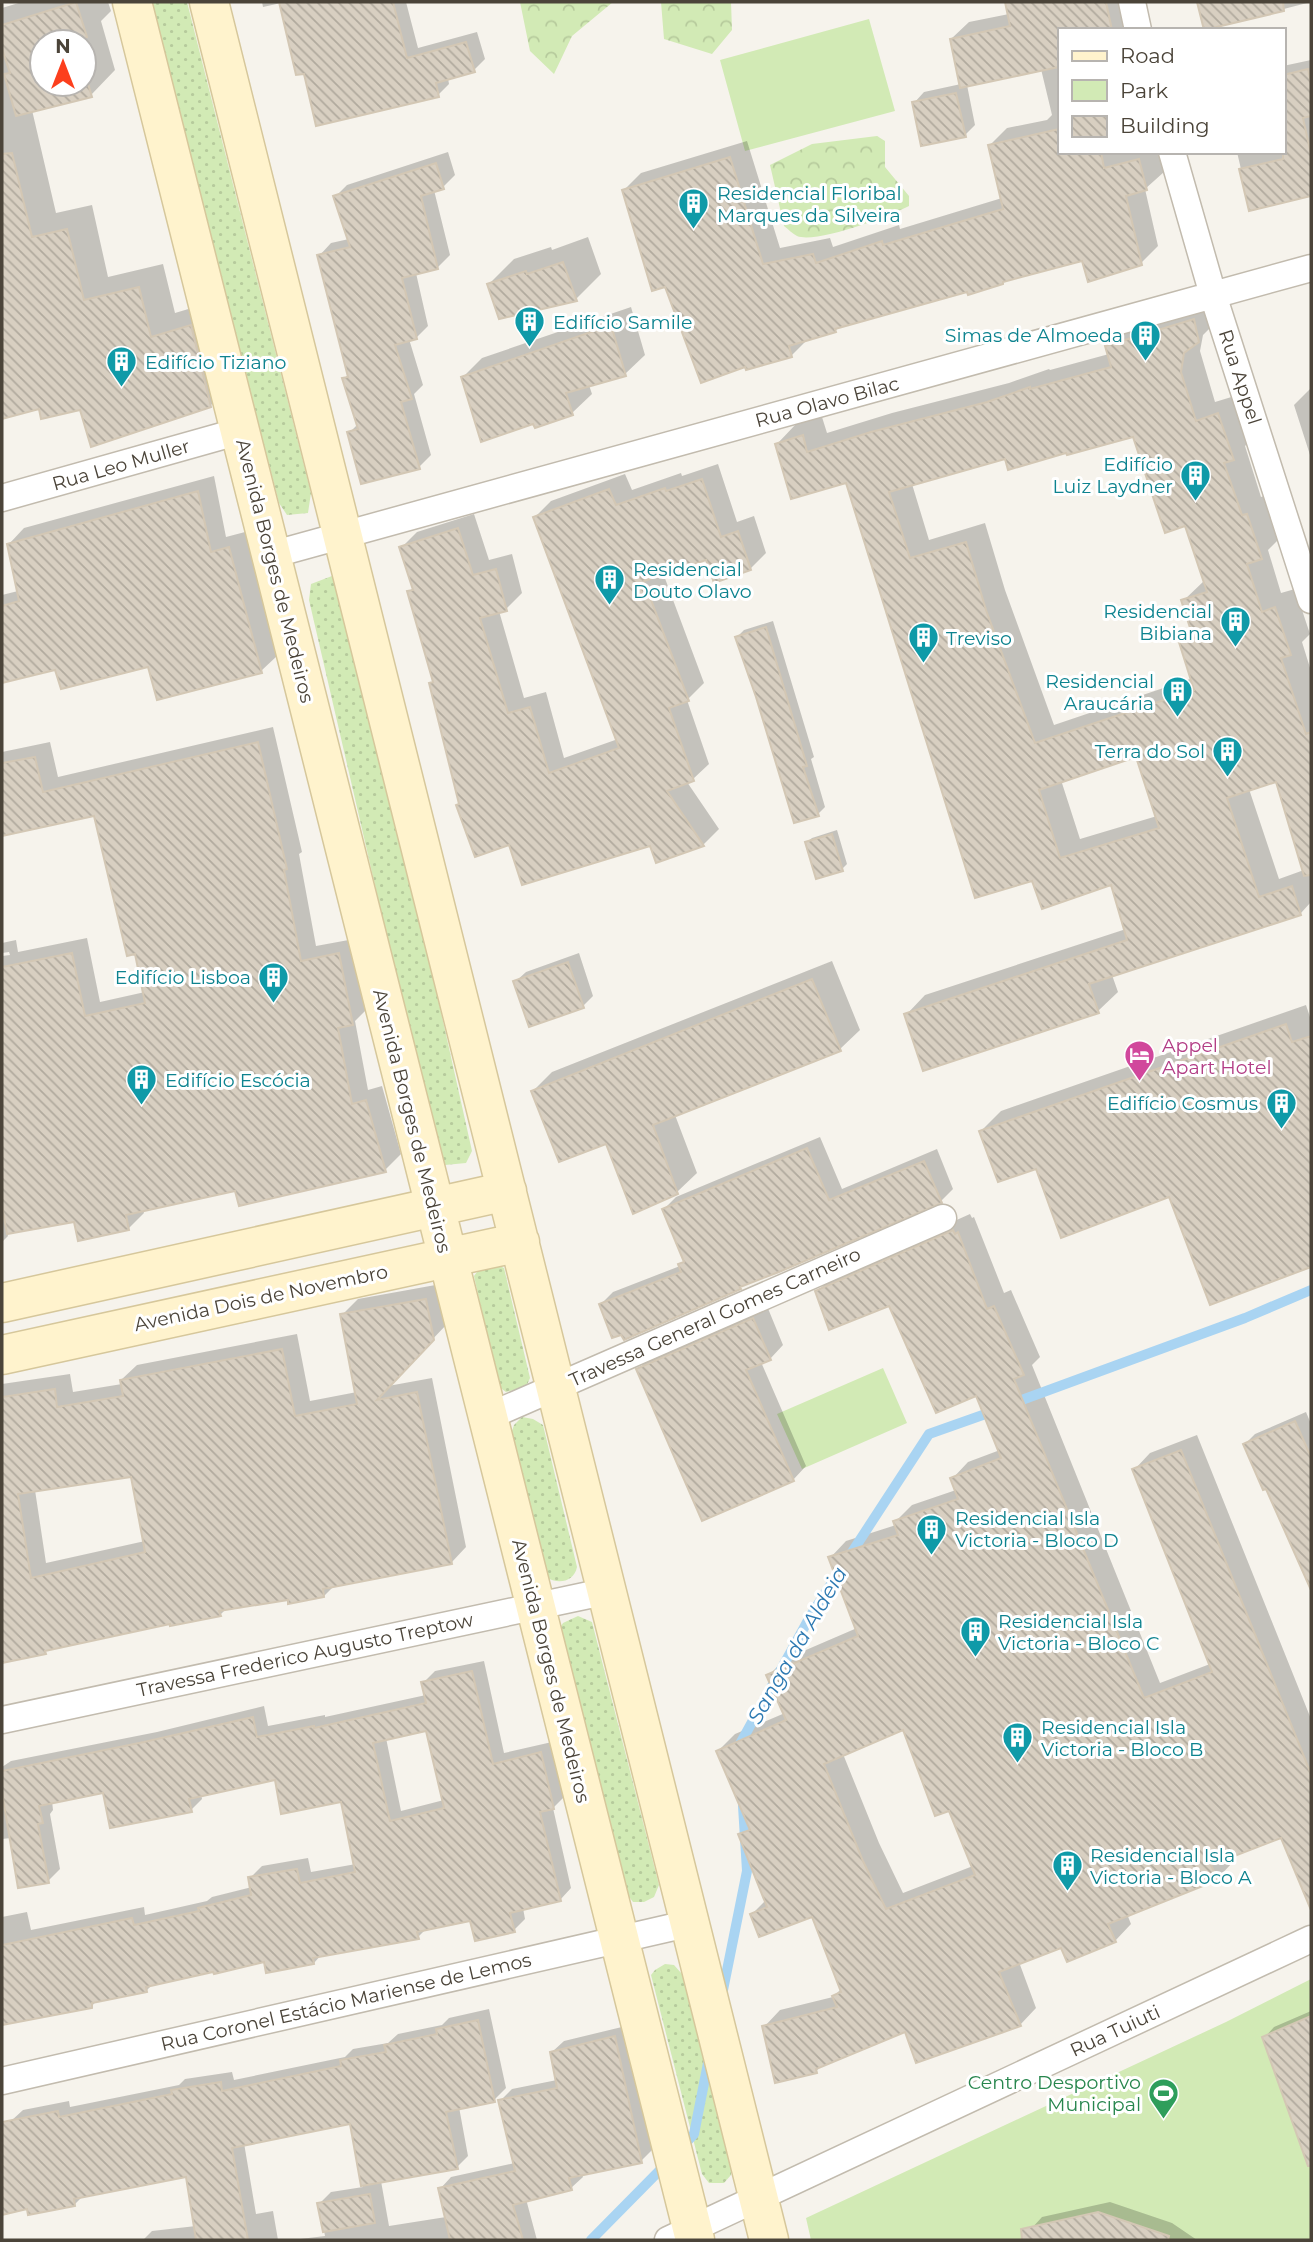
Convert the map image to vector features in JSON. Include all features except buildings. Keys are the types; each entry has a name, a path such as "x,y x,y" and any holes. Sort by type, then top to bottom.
{"main road":[{"name":"Avenida Borges de Medeiros","path":"132,2 619,1940 685,2236"},
{"path":"209,2 691,1923 744,2204 769,2240"},
{"path":"2,1303 508,1191"},
{"name":"Avenida Dois de Novembro","path":"2,1355 520,1242"}],"street":[{"path":"1132,2 1138,28"},
{"name":"Rua Appel","path":"1173,154 1213,295 1311,600"},
{"name":"Rua Olavo Bilac","path":"271,555 1311,268"},
{"name":"Rua Leo Muller","path":"2,498 240,431"},
{"name":"Travessa General Gomes Carneiro","path":"487,1417 943,1218"},
{"name":"Travessa Frederico Augusto Treptow","path":"2,1720 608,1591"},
{"name":"Rua Coronel Estácio Mariense de Lemos","path":"2,2081 691,1923"},
{"name":"Rua Tuiuti","path":"685,2236 744,2204 1311,1939"}],"green space":[{"path":"149,2 187,2 311,493 308,513 287,515 279,503"},
{"path":"520,2 613,2 572,36 554,74 530,51"},
{"path":"661,2 731,2 732,30 712,54 664,39"},
{"path":"869,19 895,111 745,151 720,60"},
{"path":"877,136 885,141 885,167 909,196 909,206 870,222 820,236 797,236 784,226 770,165 812,144"},
{"path":"332,576 346,587 472,1151 466,1163 445,1165 437,1153 309,600 311,584"},
{"path":"498,1265 504,1268 530,1378 526,1387 506,1392 498,1386 474,1276 480,1268"},
{"path":"883,1368 907,1423 802,1469 777,1414"},
{"path":"522,1417 543,1425 577,1567 573,1576 565,1581 546,1577 510,1437 514,1425"},
{"path":"578,1616 592,1622 659,1885 654,1897 644,1902 633,1902 627,1894 557,1633 563,1623"},
{"path":"665,1964 674,1965 682,1974 731,2166 731,2175 724,2183 709,2183 702,2174 651,1975"},
{"name":"Centro Desportivo Municipal","path":"1311,1979 1311,2240 811,2240 806,2218 1226,2022"}],"waterway":[{"name":"Sanga da Aldeia","path":"1011,1404 1245,1318 1311,1290"},
{"name":"Sanga da Aldeia","path":"741,1749 740,1744 811,1615 929,1434 994,1411"},
{"name":"Sanga da Aldeia","path":"722,1995 747,1871 743,1806"},
{"name":"Sanga da Aldeia","path":"681,2148 694,2134 709,2058"},
{"name":"Sanga da Aldeia","path":"591,2240 666,2164"}],"place":[{"name":"Residencial Floribal Marques da Silveira","path":"694,231"},
{"name":"Edifício Samile","path":"530,349"},
{"name":"Simas de Almoeda","path":"1146,362"},
{"name":"Edifício Tiziano","path":"122,389"},
{"name":"Edifício Luiz Laydner","path":"1196,502"},
{"name":"Residencial Douto Olavo","path":"610,607"},
{"name":"Residencial Bibiana","path":"1235,649"},
{"name":"Treviso","path":"923,665"},
{"name":"Residencial Araucária","path":"1177,719"},
{"name":"Terra do Sol","path":"1228,778"},
{"name":"Edifício Lisboa","path":"274,1004"},
{"name":"Appel Apart Hotel","path":"1139,1083"},
{"name":"Edifício Escócia","path":"142,1107"},
{"name":"Edifício Cosmus","path":"1281,1130"},
{"name":"Residencial Isla Victoria - Bloco D","path":"932,1556"},
{"name":"Residencial Isla Victoria - Bloco C","path":"975,1659"},
{"name":"Residencial Isla Victoria - Bloco B","path":"1018,1765"},
{"name":"Residencial Isla Victoria - Bloco A","path":"1067,1893"},
{"name":"Centro Desportivo Municipal","path":"1164,2120"}]}
